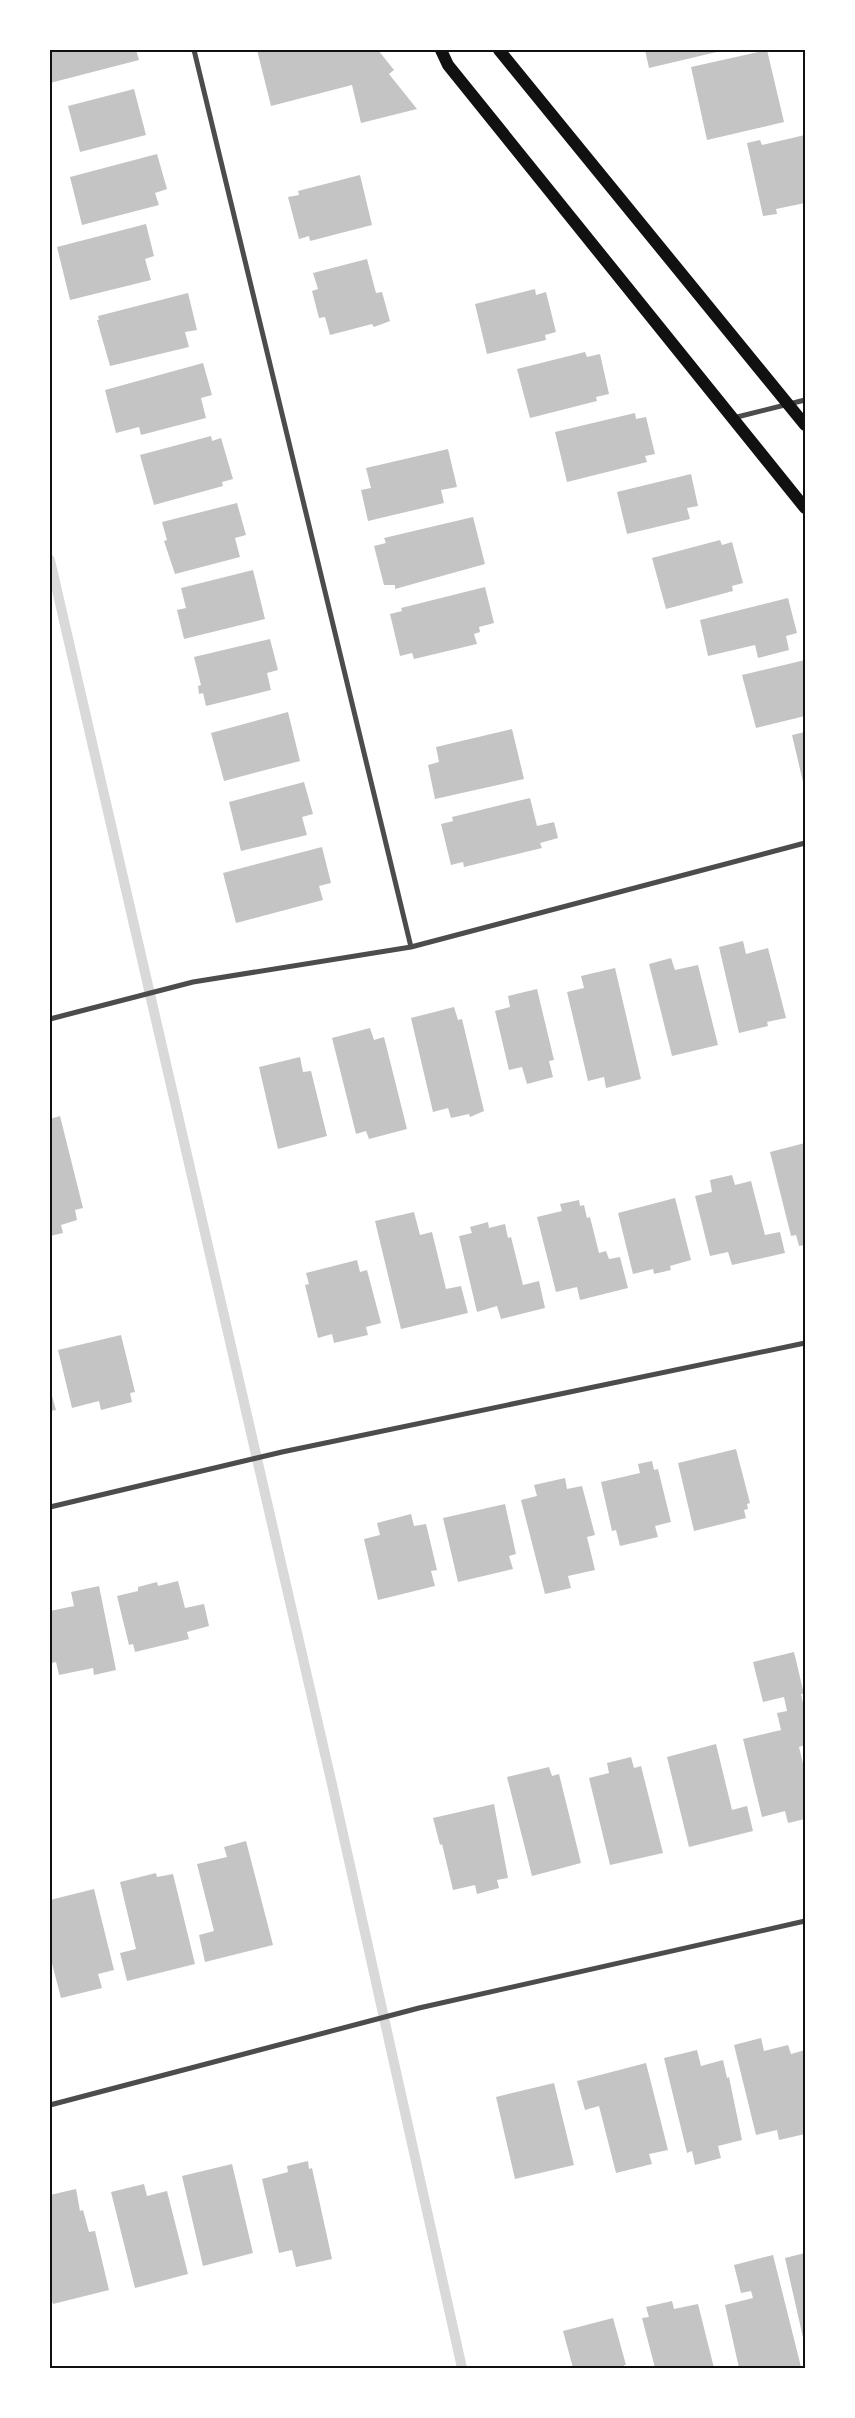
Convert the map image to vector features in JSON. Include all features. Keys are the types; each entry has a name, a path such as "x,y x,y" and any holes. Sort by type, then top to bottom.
{"main road":[{"path":"441,50 448,65 805,508"},
{"path":"499,50 805,425"}],"street":[{"path":"194,50 411,947"},
{"path":"733,418 805,400"},
{"path":"50,1019 193,982 411,947 805,843"},
{"path":"50,1507 282,1452 805,1343"},
{"path":"50,2105 419,2008 805,1921"}],"building":[{"path":"50,50 136,50 139,60 50,83"},
{"path":"257,50 378,50 394,70 389,74 417,109 361,123 352,85 271,106"},
{"path":"645,50 721,50 721,51 649,68"},
{"path":"767,50 784,122 707,140 691,67"},
{"path":"134,89 146,135 80,152 68,106"},
{"path":"805,135 805,203 776,209 777,214 763,216 747,143 760,140 762,145"},
{"path":"157,154 167,189 155,193 159,205 82,225 70,177"},
{"path":"360,175 372,225 310,241 309,236 299,239 288,197 299,195 298,191"},
{"path":"146,224 154,256 145,259 151,280 70,300 57,247"},
{"path":"367,259 376,293 382,292 390,321 374,327 372,324 330,335 325,317 319,318 312,291 318,289 313,273"},
{"path":"535,289 536,295 546,292 556,332 545,335 546,340 487,354 475,304"},
{"path":"188,293 197,330 185,332 189,347 110,366 97,320 99,320 98,316"},
{"path":"585,352 587,357 600,354 609,394 596,397 597,401 530,418 517,369"},
{"path":"203,363 212,395 201,398 206,418 141,435 139,427 116,433 105,390"},
{"path":"635,413 636,419 646,417 655,454 645,456 647,462 567,482 555,432"},
{"path":"211,436 212,441 221,438 233,479 222,482 223,486 154,505 140,455"},
{"path":"448,449 457,487 441,490 444,503 368,521 361,490 371,488 366,468"},
{"path":"691,474 698,506 687,508 690,519 627,534 617,492"},
{"path":"237,503 246,535 235,538 240,557 175,574 164,541 167,540 162,522"},
{"path":"473,517 485,564 395,589 395,585 384,585 374,546 386,543 384,538"},
{"path":"720,540 722,545 732,542 743,583 732,586 733,591 666,609 652,558"},
{"path":"253,570 265,619 184,639 177,610 186,608 181,588"},
{"path":"485,587 494,623 479,627 480,632 474,634 477,644 414,659 412,653 400,656 390,614 402,611 401,608"},
{"path":"788,598 797,633 786,636 789,650 758,658 755,645 708,656 700,620"},
{"path":"270,639 278,670 267,673 271,690 206,706 203,693 199,694 198,686 201,685 194,657"},
{"path":"805,660 805,716 756,728 742,675"},
{"path":"288,712 300,761 224,781 211,733"},
{"path":"512,729 524,779 435,799 428,765 439,762 436,747"},
{"path":"805,732 805,782 803,782 792,735"},
{"path":"304,782 313,814 302,817 307,835 241,851 229,802"},
{"path":"530,798 537,826 554,822 558,838 540,843 542,848 464,867 463,862 451,865 441,824 453,821 452,817"},
{"path":"322,847 331,883 319,886 323,900 236,923 223,873"},
{"path":"743,941 746,954 768,948 786,1018 767,1022 768,1026 739,1033 719,947"},
{"path":"671,958 675,970 698,965 718,1045 672,1056 649,964"},
{"path":"615,968 641,1079 606,1088 604,1077 588,1081 567,992 584,988 581,976"},
{"path":"537,989 554,1060 549,1061 553,1077 527,1084 522,1067 509,1070 495,1011 510,1007 508,996"},
{"path":"454,1007 458,1020 462,1019 484,1111 470,1117 469,1114 451,1118 448,1108 433,1112 411,1018"},
{"path":"370,1028 374,1040 384,1037 407,1129 369,1139 366,1131 356,1134 332,1038"},
{"path":"300,1057 303,1072 311,1071 327,1136 278,1149 259,1067"},
{"path":"60,1116 83,1208 75,1210 77,1220 61,1225 63,1233 50,1236 50,1119"},
{"path":"805,1143 805,1245 799,1246 796,1235 791,1236 770,1152"},
{"path":"732,1175 735,1185 751,1181 765,1235 780,1232 785,1253 732,1265 728,1252 710,1256 695,1196 712,1192 710,1180"},
{"path":"675,1198 691,1260 670,1266 671,1270 654,1274 653,1269 633,1274 618,1213"},
{"path":"579,1200 580,1206 584,1205 587,1218 590,1217 599,1253 606,1251 609,1259 620,1257 628,1288 580,1300 577,1287 556,1292 537,1217 562,1211 560,1204"},
{"path":"414,1212 420,1235 432,1232 446,1289 461,1286 468,1313 401,1329 375,1221"},
{"path":"488,1222 489,1228 505,1224 508,1238 511,1237 523,1285 539,1281 545,1308 501,1319 497,1306 477,1312 459,1236 472,1233 470,1227"},
{"path":"357,1260 360,1272 367,1270 381,1323 366,1327 368,1335 334,1343 332,1334 318,1338 305,1285 309,1284 306,1273"},
{"path":"121,1335 135,1392 130,1393 132,1402 101,1410 99,1401 72,1408 58,1350"},
{"path":"50,1389 56,1410 50,1411"},
{"path":"736,1449 750,1503 747,1504 748,1509 744,1510 746,1518 694,1531 678,1463"},
{"path":"652,1461 654,1470 658,1469 671,1522 655,1526 658,1537 620,1546 616,1530 612,1531 601,1482 640,1473 638,1464"},
{"path":"565,1478 567,1489 582,1486 595,1535 587,1537 595,1570 568,1576 571,1588 545,1594 521,1500 537,1496 534,1485"},
{"path":"505,1504 516,1554 509,1556 513,1569 458,1582 443,1518"},
{"path":"411,1514 414,1526 426,1524 437,1570 431,1571 435,1586 378,1600 364,1539 380,1535 377,1523"},
{"path":"178,1581 185,1608 204,1604 209,1626 187,1632 189,1639 135,1652 133,1644 129,1645 117,1596 138,1591 138,1587 157,1582 158,1586"},
{"path":"99,1586 116,1670 94,1675 93,1668 59,1675 56,1662 52,1663 50,1656 50,1611 74,1606 71,1592"},
{"path":"794,1652 804,1694 801,1694 805,1712 805,1745 799,1747 805,1772 805,1819 788,1823 785,1811 762,1817 743,1739 781,1730 777,1713 787,1711 784,1697 763,1702 753,1662"},
{"path":"716,1744 732,1810 747,1806 753,1831 689,1847 667,1757"},
{"path":"631,1757 634,1768 641,1766 663,1853 610,1865 589,1778 609,1773 607,1763"},
{"path":"549,1767 552,1776 559,1774 581,1863 532,1876 507,1777"},
{"path":"494,1804 508,1878 497,1880 499,1888 477,1894 475,1885 453,1890 442,1844 440,1845 433,1818"},
{"path":"246,1841 273,1945 205,1962 199,1935 214,1931 197,1864 227,1857 224,1847"},
{"path":"156,1873 157,1877 173,1874 195,1964 127,1981 120,1953 136,1949 120,1882"},
{"path":"94,1889 114,1970 98,1974 102,1988 61,1998 50,1956 50,1900"},
{"path":"761,2038 764,2051 788,2045 791,2054 805,2050 805,2134 779,2140 777,2130 756,2135 734,2045"},
{"path":"697,2050 701,2066 723,2060 727,2078 729,2077 742,2140 718,2146 721,2158 695,2165 692,2151 687,2153 664,2058"},
{"path":"646,2063 668,2150 649,2154 652,2164 616,2173 599,2106 585,2110 577,2081"},
{"path":"554,2083 574,2165 515,2179 496,2097"},
{"path":"308,2161 309,2169 312,2168 332,2259 296,2267 292,2250 279,2253 262,2179 288,2172 287,2166"},
{"path":"232,2164 253,2253 203,2266 182,2176"},
{"path":"144,2184 147,2196 167,2191 188,2274 135,2288 111,2192"},
{"path":"76,2189 80,2211 83,2210 89,2232 95,2231 109,2290 53,2304 50,2294 50,2195"},
{"path":"805,2253 805,2342 804,2342 785,2258"},
{"path":"773,2255 801,2367 739,2368 725,2305 753,2298 751,2291 741,2293 734,2265"},
{"path":"672,2301 674,2309 698,2304 714,2368 655,2368 642,2318 649,2317 646,2307"},
{"path":"613,2318 626,2365 624,2365 624,2368 573,2368 563,2331"}],"waterway":[{"path":"50,560 331,1780 462,2368"}]}
